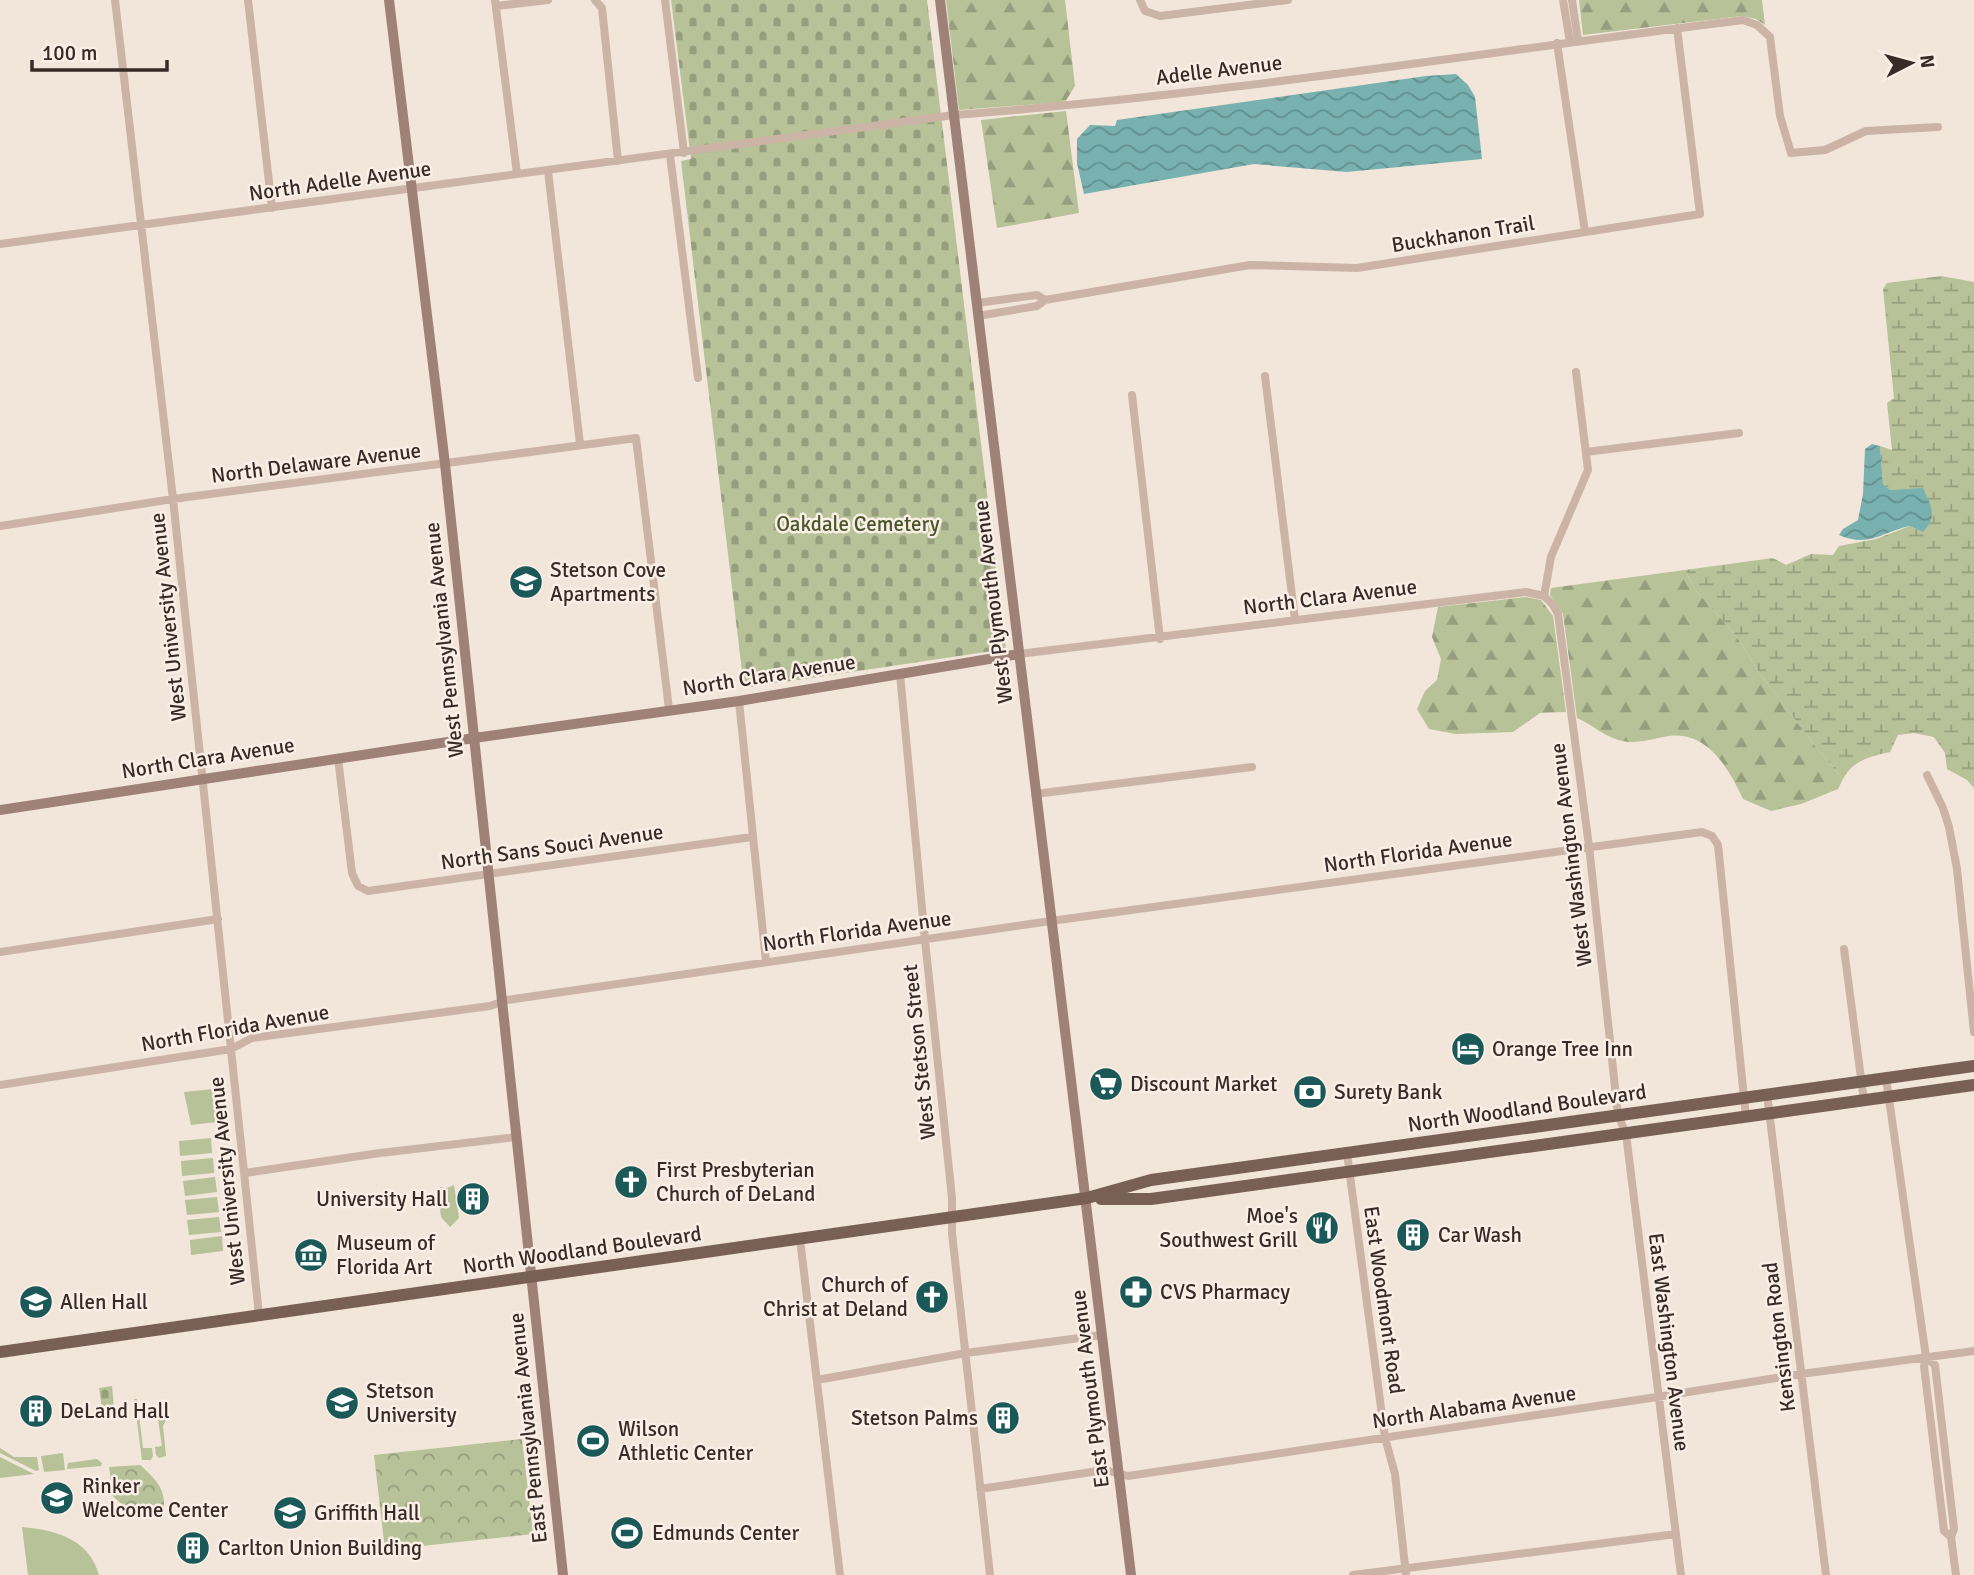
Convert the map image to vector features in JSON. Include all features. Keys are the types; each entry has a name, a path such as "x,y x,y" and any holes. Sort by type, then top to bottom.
{"main road":[{"name":"North Woodland Boulevard","path":"0,1352 1087,1198 1151,1180 1974,1066"},
{"name":"North Woodland Boulevard","path":"1087,1198 1151,1199 1974,1086"}],"street":[{"name":"West University Avenue","path":"115,0 204,778 259,1315"},
{"path":"248,0 272,208"},
{"name":"West Pennsylvania Avenue","path":"389,0 445,464 531,1276"},
{"path":"517,174 496,3 548,0"},
{"path":"595,0 602,8 618,161"},
{"path":"665,0 684,153"},
{"name":"West Plymouth Avenue","path":"940,0 1035,794 1087,1198"},
{"path":"1140,0 1145,11 1160,16 1288,0"},
{"path":"1563,0 1574,41"},
{"path":"1572,0 1574,41"},
{"name":"Adelle Avenue","path":"684,153 954,115 1065,107 1175,94 1743,20 1765,30 1772,44 1780,116 1791,153 1825,149 1871,131 1938,127"},
{"name":"Buckhanon Trail","path":"978,316 1037,306 1045,300 1250,265 1357,268 1700,214 1677,28"},
{"path":"1557,43 1585,232"},
{"name":"North Adelle Avenue","path":"0,243 684,153"},
{"path":"670,155 698,378"},
{"path":"548,171 580,444"},
{"name":"Buckhanon Trail","path":"977,303 1037,295 1045,300"},
{"path":"1544,596 1551,557 1588,470 1576,372"},
{"path":"1265,376 1295,620"},
{"path":"1132,395 1160,639"},
{"path":"1586,453 1739,433"},
{"name":"North Delaware Avenue","path":"0,526 173,499 636,438 670,709"},
{"name":"North Clara Avenue","path":"0,810 670,709 739,701 1019,654 1160,639 1526,592 1544,596"},
{"name":"West Washington Avenue","path":"1544,596 1558,614 1589,846 1618,1115"},
{"name":"West Stetson Street","path":"900,674 952,1198 952,1233 990,1575"},
{"path":"739,701 766,962"},
{"name":"North Sans Souci Avenue","path":"338,758 352,873 358,886 368,891 752,837"},
{"path":"1035,794 1252,767"},
{"path":"1927,775 1943,808 1957,869 1974,1032"},
{"name":"North Florida Avenue","path":"0,1085 231,1049 252,1038 502,1003 507,1000 1051,921 1702,832 1712,836 1718,845 1744,1098"},
{"path":"0,953 218,919"},
{"path":"1844,949 1864,1101"},
{"path":"1886,1078 1926,1357 1935,1365 1954,1529 1951,1537 1956,1575"},
{"name":"Kensington Road","path":"1768,1094 1826,1575"},
{"path":"1744,1098 1746,1117"},
{"name":"East Washington Avenue","path":"1618,1115 1626,1134 1681,1575"},
{"path":"245,1173 516,1137"},
{"name":"East Woodmont Road","path":"1347,1153 1385,1438 1395,1474 1406,1572"},
{"name":"East Plymouth Avenue","path":"1087,1198 1131,1575"},
{"path":"800,1239 840,1575"},
{"name":"East Pennsylvania Avenue","path":"531,1276 563,1575"},
{"path":"817,1380 966,1353 1102,1335"},
{"name":"North Alabama Avenue","path":"981,1489 1105,1470 1128,1476 1801,1374 1974,1351"},
{"path":"1353,1575 1406,1572 1675,1534"}],"green space":[{"name":"Oakdale Cemetery","path":"671,0 927,0 1006,649 744,688 681,161 691,159"},
{"path":"946,0 1065,0 1075,86 1065,102 959,110"},
{"path":"1579,0 1762,0 1765,25 1756,19 1742,16 1583,35"},
{"path":"1066,111 1079,213 997,228 981,120"},
{"path":"1941,276 1974,282 1974,788 1967,780 1947,769 1945,753 1934,737 1914,733 1898,735 1890,752 1857,763 1843,779 1758,671 1737,637 1695,589 1685,570 1773,558 1786,565 1811,554 1833,555 1839,546 1876,539 1910,526 1923,532 1923,489 1890,490 1883,484 1880,446 1892,450 1887,403 1894,398 1883,289 1887,283"},
{"path":"1685,570 1695,589 1737,637 1758,671 1843,779 1838,789 1801,804 1771,811 1743,799 1724,765 1706,746 1695,740 1683,736 1669,736 1623,741 1577,718 1563,614 1550,595 1551,588"},
{"path":"1526,597 1541,600 1553,616 1566,712 1540,713 1513,732 1456,734 1429,729 1417,709 1425,691 1437,680 1441,659 1432,637 1438,607"},
{"path":"213,1089 217,1122 191,1125 184,1092"},
{"path":"211,1138 212,1153 180,1156 179,1141"},
{"path":"213,1158 214,1173 182,1176 181,1161"},
{"path":"215,1177 217,1192 185,1196 183,1181"},
{"path":"454,1185 459,1218 450,1227 441,1217 438,1190 440,1187"},
{"path":"217,1197 219,1212 187,1215 185,1200"},
{"path":"219,1217 221,1232 189,1235 187,1220"},
{"path":"222,1236 223,1251 191,1255 190,1240"},
{"path":"112,1386 114,1407 102,1409 99,1388"},
{"path":"134,1399 137,1399 143,1448 152,1448 151,1460 142,1460"},
{"path":"157,1413 167,1418 163,1426 166,1456 159,1458 155,1447 162,1446"},
{"path":"522,1439 533,1534 385,1550 374,1455"},
{"path":"0,1448 14,1457 37,1457 39,1470 36,1471 0,1453"},
{"path":"63,1453 65,1470 44,1472 41,1456"},
{"path":"0,1457 34,1474 0,1478"},
{"path":"97,1459 102,1463 101,1466 67,1469 68,1463"},
{"path":"140,1465 162,1490 164,1511 156,1518 130,1510 110,1493 109,1467"},
{"path":"22,1527 58,1534 79,1544 94,1562 99,1575 28,1575"}],"water":[{"path":"1456,74 1468,85 1475,97 1482,159 1347,172 1254,164 1084,194 1077,163 1077,139 1090,125 1115,126 1117,120"},
{"path":"1872,444 1880,446 1883,484 1890,490 1923,488 1932,516 1923,532 1910,526 1875,538 1859,540 1839,535 1843,529 1858,520 1863,494 1865,449"}],"place":[{"name":"Stetson Cove Apartments","path":"526,582"},
{"name":"Orange Tree Inn","path":"1468,1049"},
{"name":"Discount Market","path":"1106,1084"},
{"name":"Surety Bank","path":"1310,1092"},
{"name":"First Presbyterian Church of DeLand","path":"631,1182"},
{"name":"University Hall","path":"473,1199"},
{"name":"Moe's Southwest Grill","path":"1322,1228"},
{"name":"Car Wash","path":"1413,1235"},
{"name":"Museum of Florida Art","path":"311,1255"},
{"name":"CVS Pharmacy","path":"1136,1292"},
{"name":"Church of Christ at Deland","path":"932,1297"},
{"name":"Allen Hall","path":"36,1302"},
{"name":"Stetson University","path":"342,1403"},
{"name":"DeLand Hall","path":"36,1411"},
{"name":"Stetson Palms","path":"1003,1418"},
{"name":"Wilson Athletic Center","path":"593,1441"},
{"name":"Rinker Welcome Center","path":"57,1498"},
{"name":"Griffith Hall","path":"290,1513"},
{"name":"Edmunds Center","path":"627,1533"},
{"name":"Carlton Union Building","path":"193,1548"}]}
